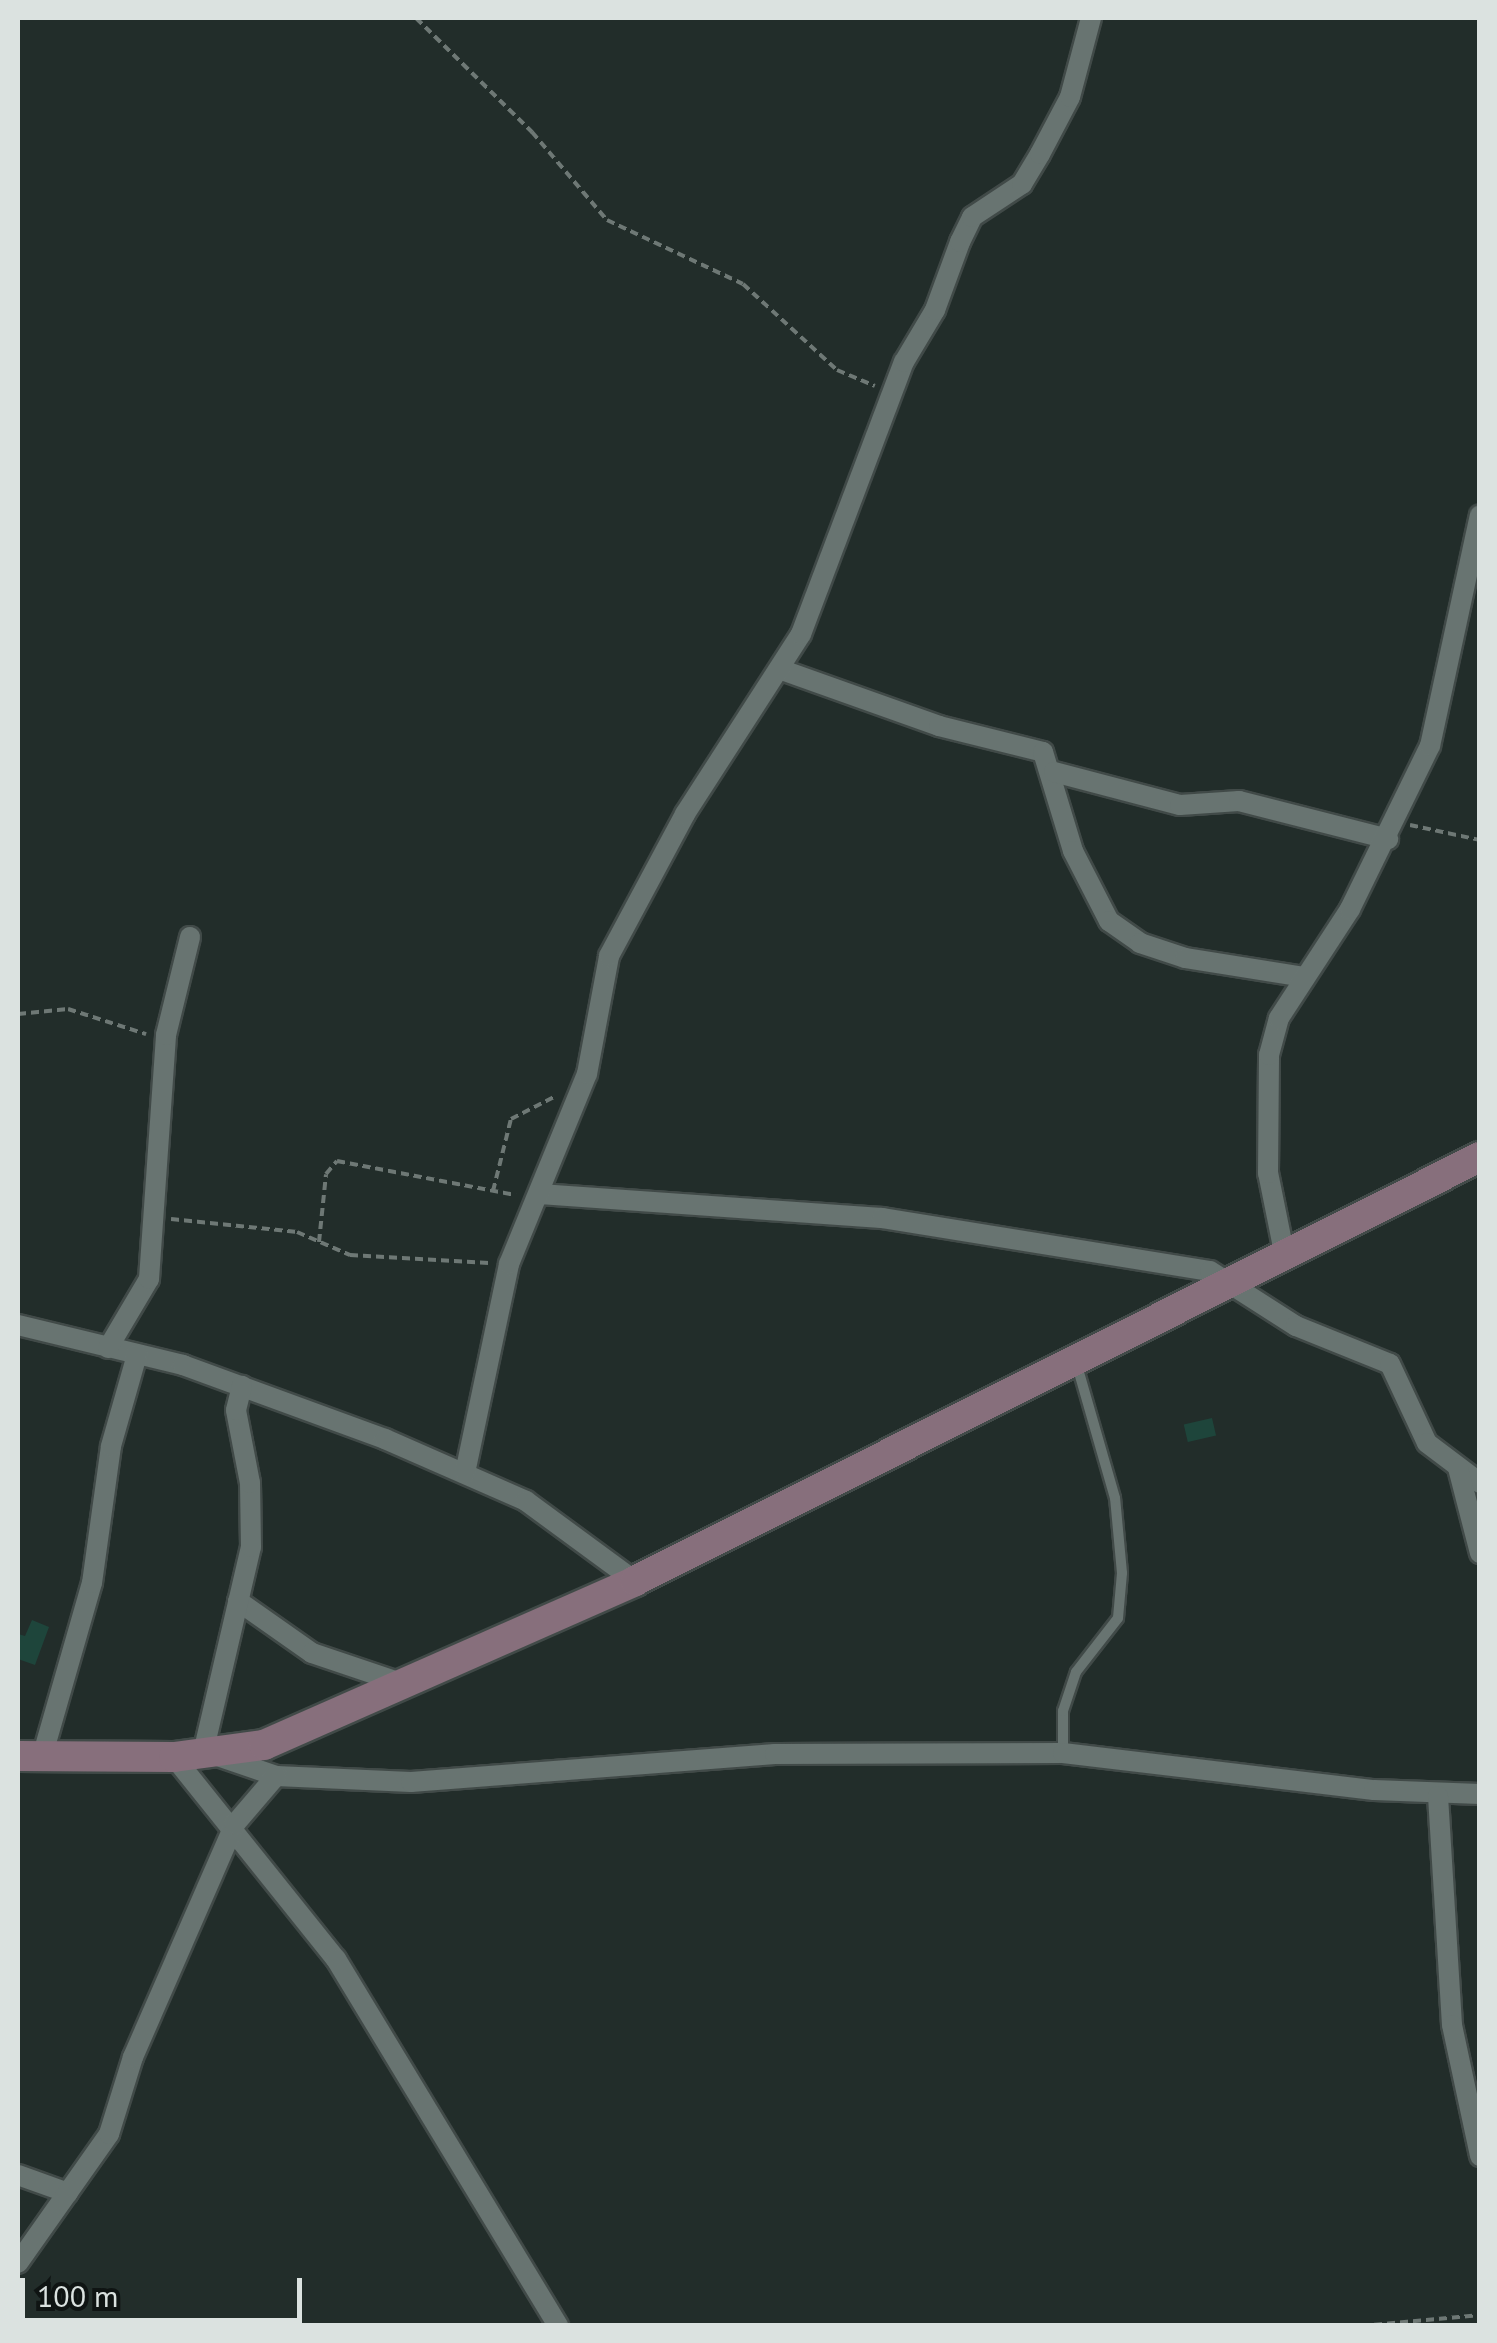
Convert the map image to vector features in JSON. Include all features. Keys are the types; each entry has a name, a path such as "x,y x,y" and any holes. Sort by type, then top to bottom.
{"street":[{"path":"465,1473 509,1264 583,1084 609,956 684,814 782,670 856,504 895,387 972,217 1022,184 1040,154 1070,97 1091,18"},
{"path":"1284,1252 1268,1174 1269,1055 1278,1018 1392,831 1430,746 1480,515"},
{"path":"782,670 939,726 1043,752 1054,772 1073,850 1109,921 1140,943 1184,958 1304,977"},
{"path":"1054,772 1180,805 1239,801 1392,831"},
{"path":"108,1348 149,1279 159,1218 166,1035 190,937"},
{"path":"136,1355 111,1446 92,1582 30,1756 195,1754 264,1745 635,1581 1074,1354 1480,1157"},
{"path":"537,1198 882,1218 1190,1265 1228,1281 1296,1326 1390,1364 1412,1422 1458,1468 1480,1483"},
{"path":"18,1324 242,1386 465,1473 554,1519 635,1581"},
{"path":"242,1386 236,1410 250,1483 252,1547 195,1754 235,1824 336,1959 558,2326"},
{"path":"1458,1468 1480,1553"},
{"path":"238,1601 312,1654 404,1684"},
{"path":"195,1754 276,1776 411,1782 775,1754 1063,1754 1438,1796 1480,1794"},
{"path":"18,2262 109,2134 133,2058 235,1824 276,1776"},
{"path":"1438,1796 1452,2026 1480,2156"},
{"path":"18,2176 68,2193"}],"lane":[{"path":"1063,1754 1063,1710 1076,1672 1118,1618 1122,1574 1115,1498 1074,1354"}],"path":[{"path":"416,18 532,132 607,220 743,284 854,381 895,387"},
{"path":"1392,831 1480,840"},
{"path":"18,1014 68,1009 166,1035"},
{"path":"494,1191 514,1115 583,1084"},
{"path":"319,1242 326,1174 336,1161 537,1198"},
{"path":"159,1218 297,1232 350,1255 509,1264"},
{"path":"1361,2326 1480,2315"}],"building":[{"path":"1212,1418 1216,1436 1188,1442 1184,1425"},
{"path":"32,1620 49,1627 35,1665 18,1659 18,1634 25,1636"}]}
